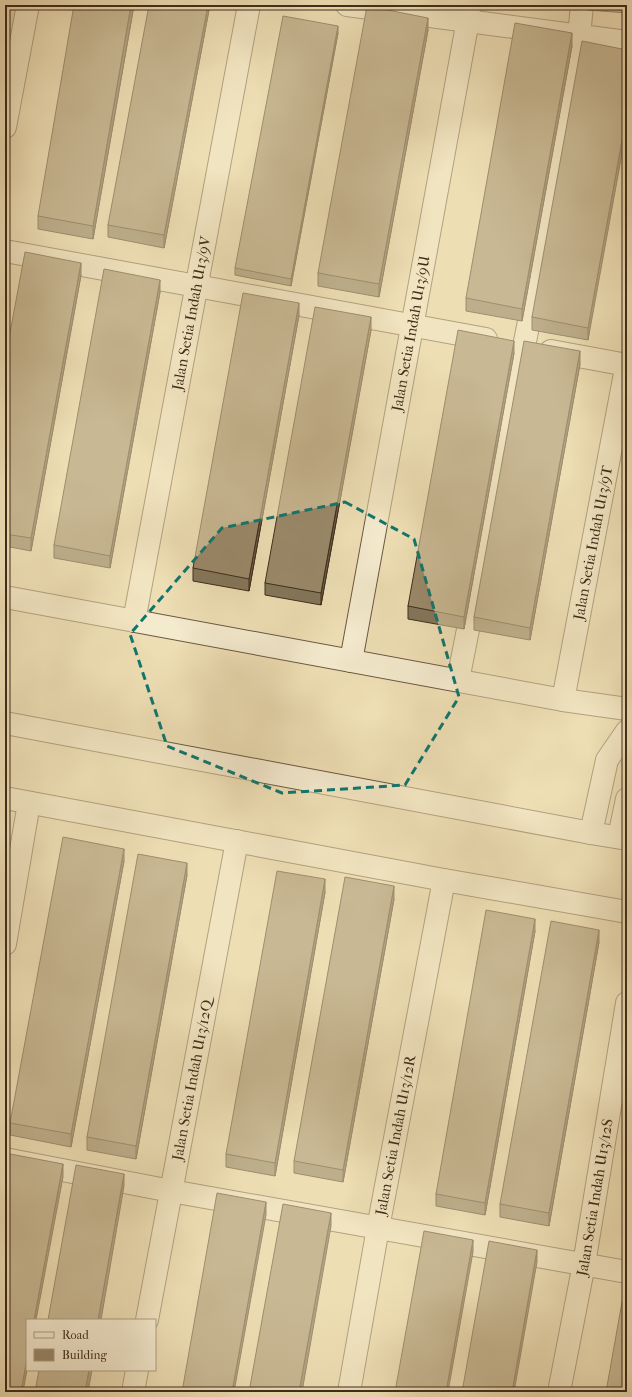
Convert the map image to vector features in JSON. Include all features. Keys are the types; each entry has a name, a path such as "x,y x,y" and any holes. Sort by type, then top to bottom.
{"street":[{"path":"5,127 28,5"},
{"name":"Jalan Setia Indah U13/9V","path":"134,621 249,5"},
{"path":"348,5 468,13 579,36 627,42"},
{"path":"458,680 554,195 579,36 582,5"},
{"name":"Jalan Setia Indah U13/9U","path":"351,661 468,13"},
{"path":"5,251 627,364"},
{"name":"Jalan Setia Indah U13/9T","path":"563,700 627,364"},
{"path":"5,597 563,700 627,710"},
{"path":"5,724 623,838 627,799"},
{"path":"591,833 607,760 627,731"},
{"path":"5,798 237,840 444,880 627,912"},
{"path":"5,944 29,802"},
{"name":"Jalan Setia Indah U13/12Q","path":"147,1319 237,840"},
{"name":"Jalan Setia Indah U13/12R","path":"350,1392 378,1228 444,880"},
{"name":"Jalan Setia Indah U13/12S","path":"559,1392 584,1264 627,1003"},
{"path":"5,1159 171,1191 627,1272"},
{"path":"133,1392 137,1371"}],"highlighted area":[{"path":"345,502 414,539 459,697 405,785 282,793 167,746 130,634 222,528"}],"shaded area":[{"path":"5,5 24,5 21,31 5,29"}],"building":[{"path":"74,5 131,5 93,226 38,216"},
{"path":"149,5 208,5 164,235 108,225"},
{"path":"367,6 428,18 379,284 318,273"},
{"path":"283,16 338,26 291,279 235,268"},
{"path":"515,23 572,33 522,309 466,298"},
{"path":"582,41 627,50 627,113 588,328 532,317"},
{"path":"25,252 81,263 31,538 5,534 5,360"},
{"path":"104,269 160,280 110,556 54,545"},
{"path":"243,293 299,303 249,579 193,568"},
{"path":"315,307 371,317 321,593 265,583"},
{"path":"458,330 514,341 464,617 408,606"},
{"path":"524,341 580,351 530,628 474,617"},
{"path":"63,837 124,849 71,1134 10,1123"},
{"path":"138,854 187,863 136,1146 87,1137"},
{"path":"277,871 325,879 275,1163 226,1154"},
{"path":"345,877 394,886 343,1170 294,1161"},
{"path":"486,910 535,919 485,1203 436,1194"},
{"path":"551,921 599,930 549,1213 500,1204"},
{"path":"5,1153 63,1164 34,1319 26,1319 26,1364 21,1392 5,1392"},
{"path":"76,1165 124,1174 98,1319 48,1319"},
{"path":"217,1193 266,1202 232,1392 182,1392"},
{"path":"283,1204 331,1213 299,1392 249,1392"},
{"path":"424,1231 473,1240 446,1392 395,1392"},
{"path":"489,1241 537,1250 512,1392 462,1392"},
{"path":"627,1274 627,1392 606,1392"},
{"path":"39,1371 89,1371 85,1392 35,1392"}]}
